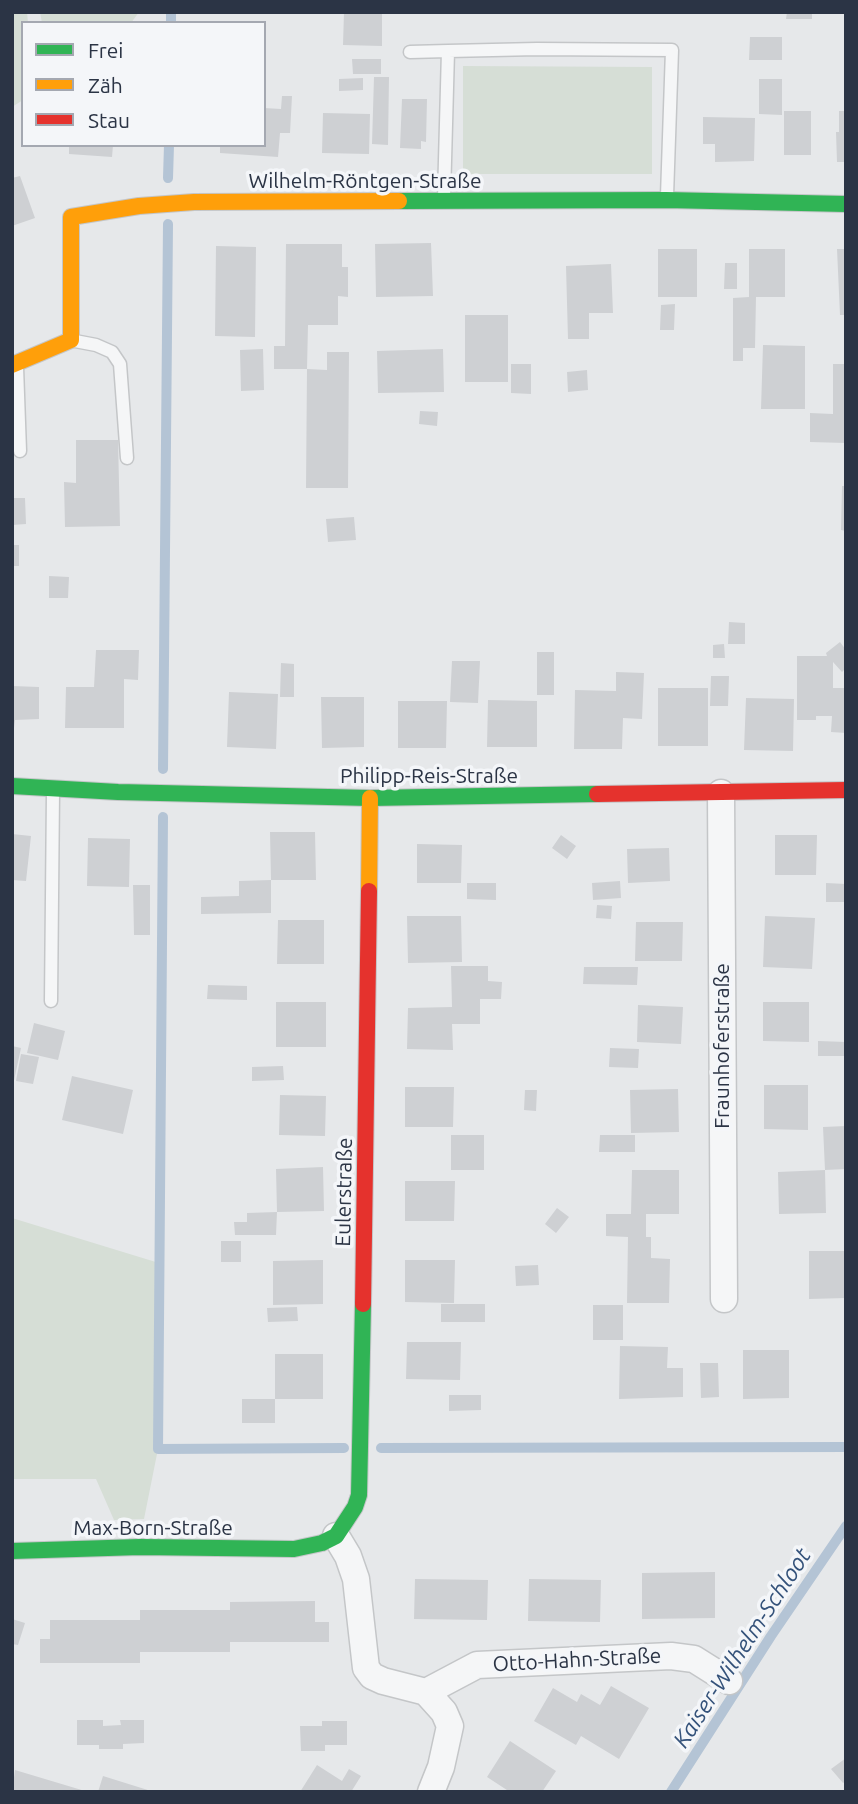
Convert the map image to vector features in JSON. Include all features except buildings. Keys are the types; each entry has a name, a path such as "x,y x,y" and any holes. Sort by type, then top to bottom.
{"street":[{"name":"Wilhelm-Röntgen-Straße","path":"71,340 71,217 139,206 194,202 666,200 846,204"},
{"path":"14,364 71,340"},
{"name":"Philipp-Reis-Straße","path":"12,786 370,798 846,790"},
{"name":"Fraunhoferstraße","path":"721,793 724,1299"},
{"name":"Eulerstraße","path":"336,1536 359,1495 361,1467 370,798"},
{"path":"336,1536 348,1556 356,1579 366,1668 383,1681 426,1692 444,1712 450,1726 441,1767 431,1792"},
{"name":"Max-Born-Straße","path":"12,1551 140,1547 294,1549 321,1543 336,1536"},
{"name":"Otto-Hahn-Straße","path":"426,1692 477,1665 671,1656 694,1659 729,1681"}],"lane":[{"path":"410,52 672,50 666,200"},
{"path":"444,202 448,51"},
{"path":"71,340 96,345 112,352 120,364 127,458"},
{"path":"14,364 20,451"},
{"path":"51,1001 53,788"}],"shaded area":[{"path":"12,12 27,12 28,21 21,21 21,101 12,107"},
{"path":"40,12 139,12 132,21 42,21"},
{"path":"463,66 652,67 652,174 463,174"},
{"path":"12,1218 159,1263 158,1449 144,1519 114,1520 96,1479 12,1479"}],"waterway":[{"path":"171,12 171,21"},
{"path":"168,178 169,147"},
{"path":"163,769 168,224"},
{"path":"163,817 158,1449 344,1448"},
{"path":"381,1448 846,1447"},
{"name":"Kaiser-Wilhelm-Schloot","path":"671,1792 771,1636 846,1526"}],"traffic: fast":[{"path":"399,201 666,200 846,204"},
{"path":"12,786 118,792 370,798 597,794"},
{"path":"12,1551 140,1547 294,1549 322,1543 336,1536 355,1507 359,1495 363,1304"}],"traffic: slow":[{"path":"12,365 71,340 71,217 139,206 194,202 399,201"},
{"path":"369,891 370,798"}],"traffic: jam":[{"path":"597,794 846,790"},
{"path":"363,1304 369,891"}]}
